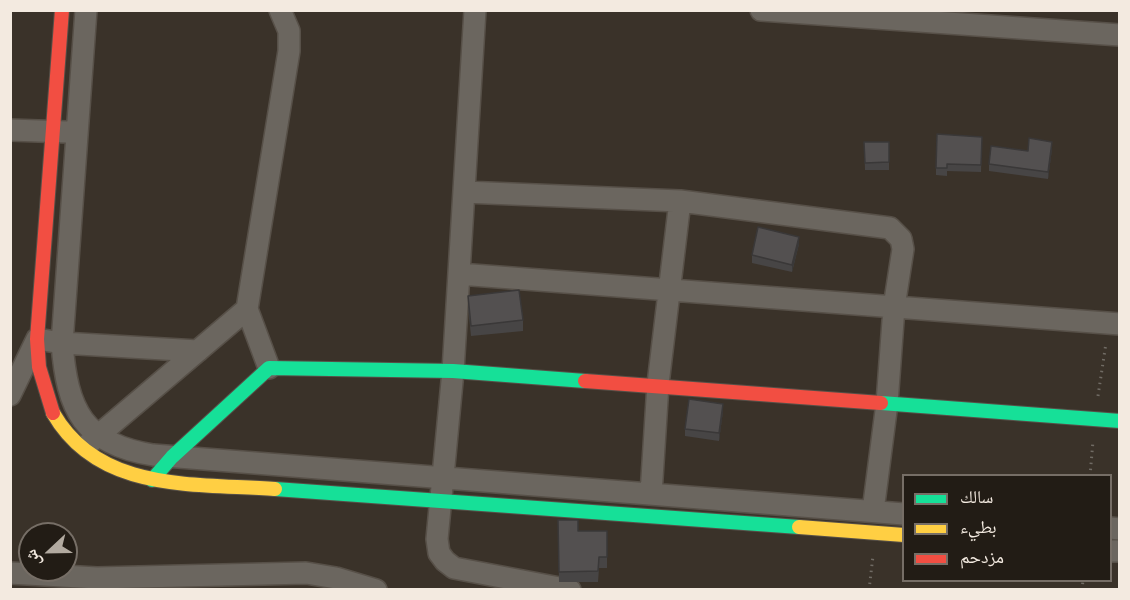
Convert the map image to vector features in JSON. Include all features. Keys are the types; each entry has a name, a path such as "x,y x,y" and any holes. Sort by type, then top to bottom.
{"street":[{"path":"62,10 37,339 38,370 43,391 62,428 89,443 172,457 441,490 902,535"},
{"path":"86,10 62,343 65,376 72,399 89,443 106,466 152,480 441,490 651,494 902,514"},
{"path":"269,368 247,309 290,51 289,31 280,10"},
{"path":"475,10 453,371 441,490 438,548 449,565 570,590"},
{"path":"761,10 898,15 1119,35"},
{"path":"10,130 77,133"},
{"path":"464,192 680,201 890,228 903,244 894,307 887,402 873,511"},
{"path":"651,494 658,384 680,201"},
{"path":"459,274 1119,324"},
{"path":"89,443 247,309"},
{"path":"37,339 62,343 198,351"},
{"path":"10,395 37,339"},
{"path":"152,480 172,457 269,368 453,371 658,384 1119,421"},
{"path":"10,573 97,578 307,581 370,589"}],"path":[{"path":"869,590 875,533"}],"building":[{"path":"937,134 982,137 981,165 947,164 947,168 936,168"},
{"path":"1029,138 1052,142 1048,172 989,164 991,146 1028,151"},
{"path":"864,142 889,142 889,162 865,163"},
{"path":"758,227 799,237 792,265 752,255"},
{"path":"519,290 523,320 471,326 468,296"},
{"path":"689,399 723,404 719,433 685,429"},
{"path":"558,520 578,520 578,531 607,531 607,557 599,557 598,571 559,572"}],"traffic: fast":[{"path":"152,480 172,457 269,368 453,371 585,381"},
{"path":"881,403 1120,421"},
{"path":"275,489 799,527"}],"traffic: slow":[{"path":"53,413 72,439 96,458 122,471 151,479 181,483 275,489"},
{"path":"799,527 902,535"}],"traffic: jam":[{"path":"53,413 39,367 37,339 62,10"},
{"path":"585,381 881,403"}]}
